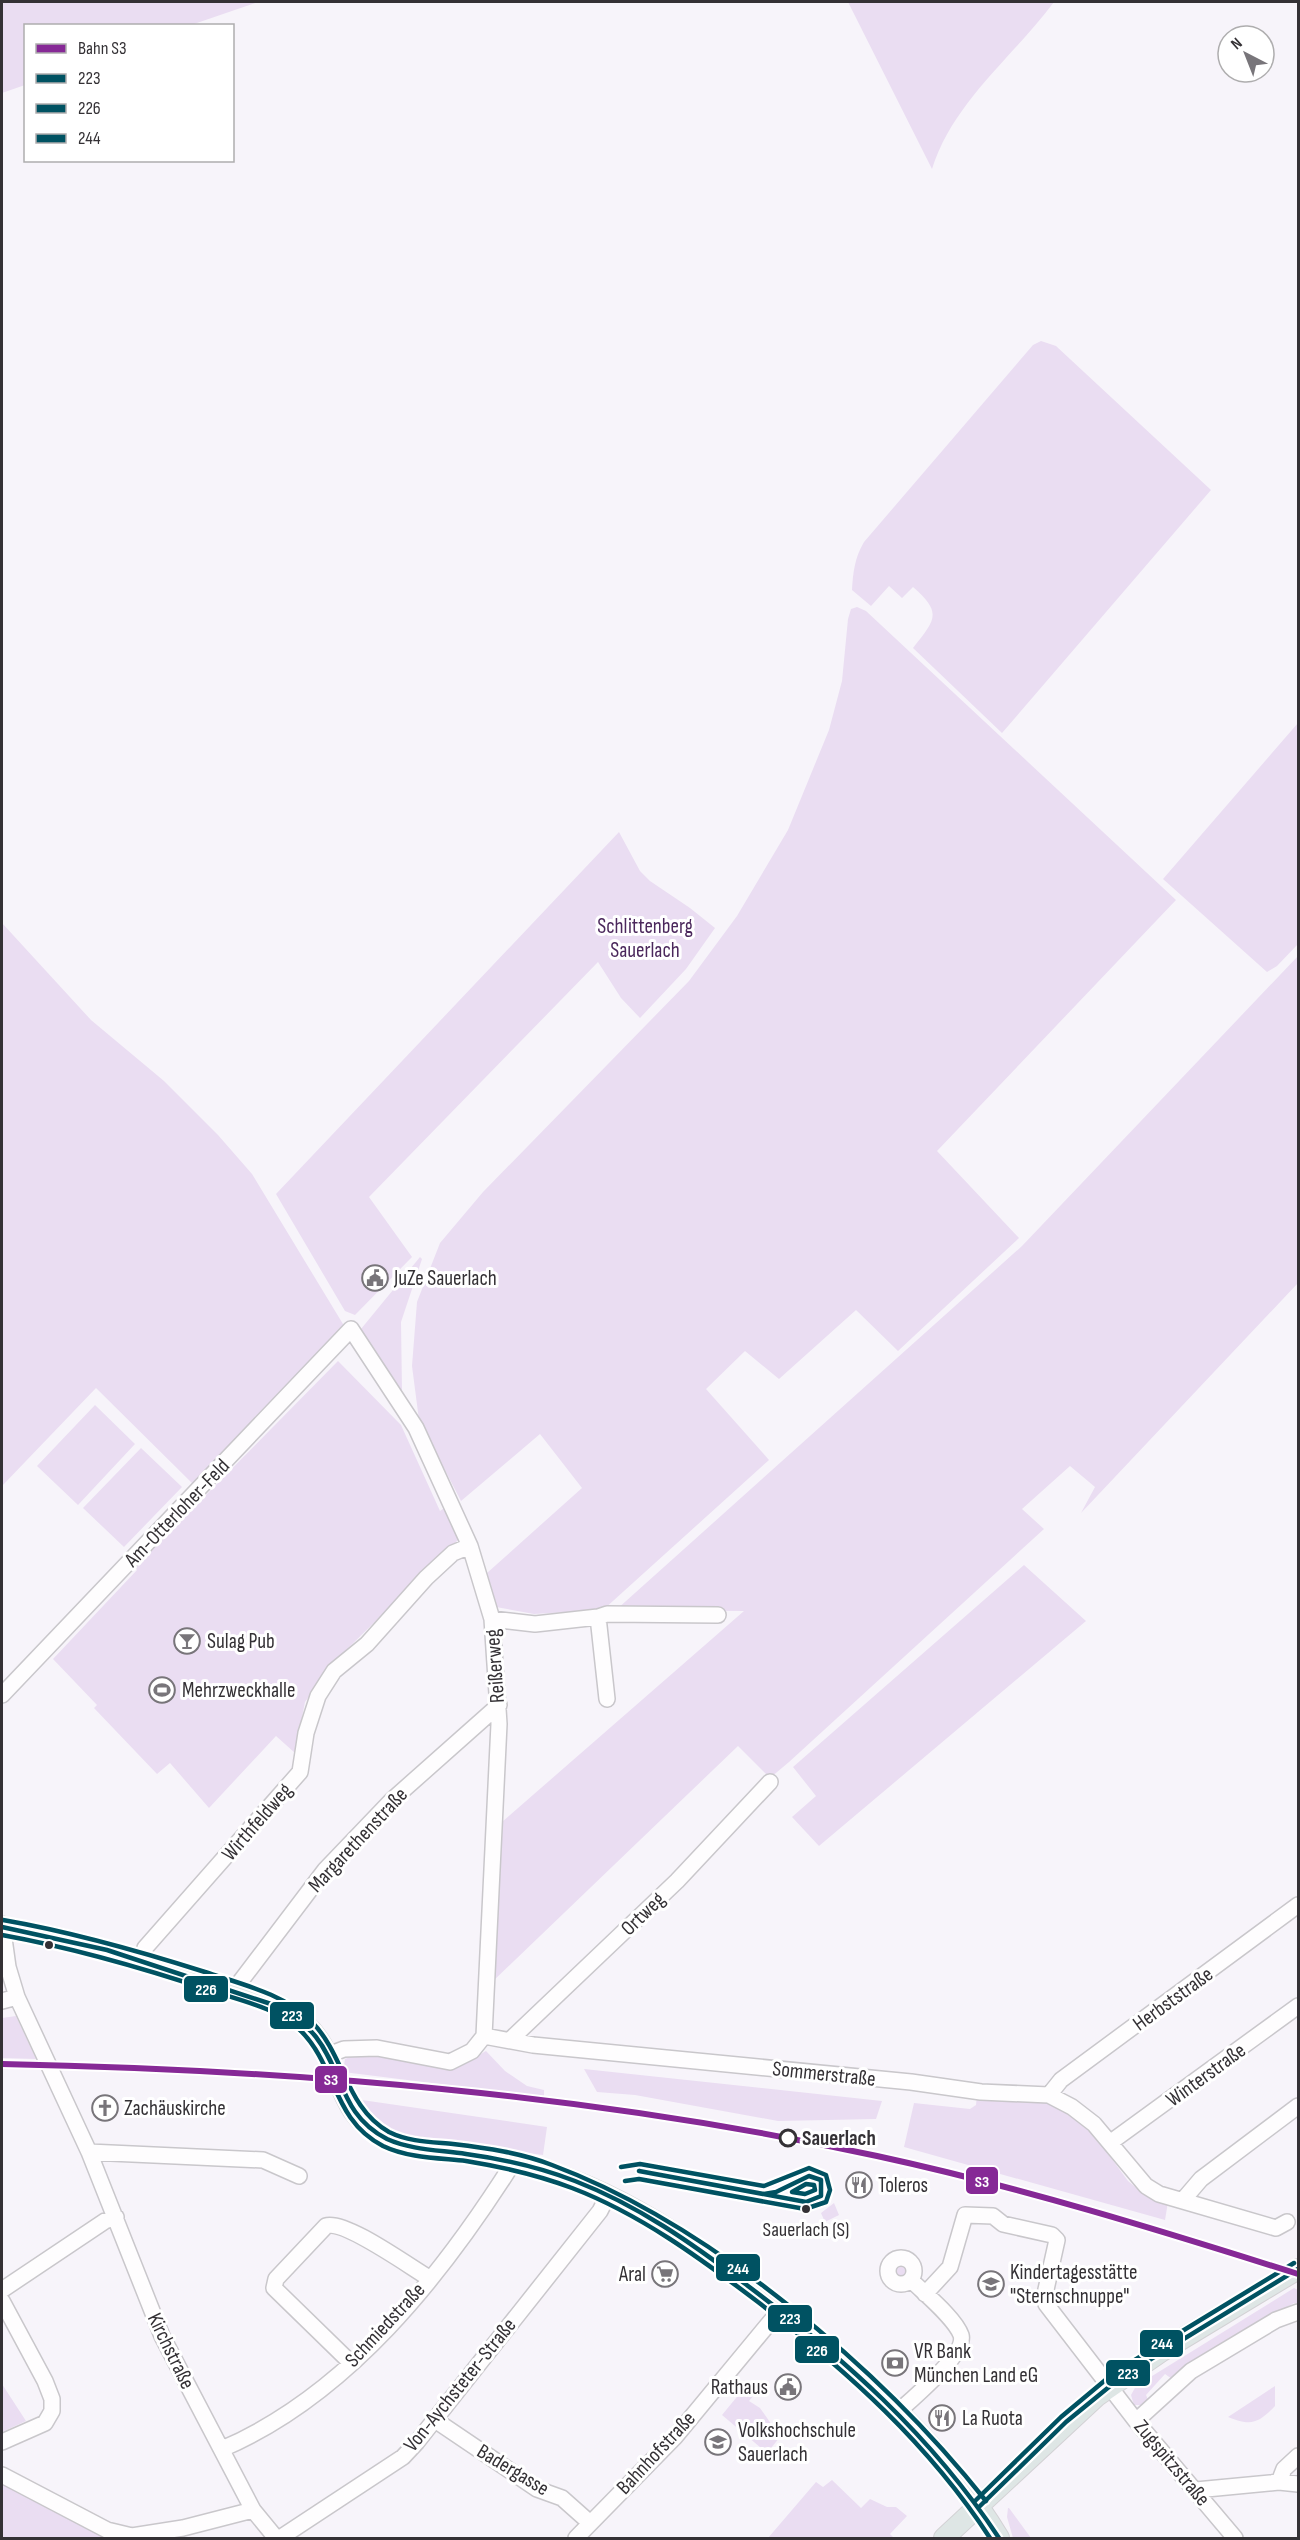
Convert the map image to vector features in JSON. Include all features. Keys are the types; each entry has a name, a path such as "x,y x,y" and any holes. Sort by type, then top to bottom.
{"main road":[{"path":"2,1926 73,1940 141,1959 273,2005 303,2022 318,2037 328,2055 344,2099 351,2111 367,2128 388,2139 412,2146 544,2170 654,2220 723,2266 780,2310 842,2359 899,2411 957,2475 980,2506 999,2538"},
{"path":"944,2538 1047,2440 1111,2386 1162,2351 1299,2270"}],"street":[{"name":"Reißerweg","path":"351,1329 416,1428 470,1546 492,1619 499,1705 484,2037"},
{"name":"Am-Otterloher-Feld","path":"2,1695 351,1329"},
{"name":"Wirthfeldweg","path":"141,1959 145,1948 300,1772 306,1733 318,1695 334,1671 367,1644 426,1578 453,1553 470,1546"},
{"path":"492,1619 535,1624 607,1614 718,1615"},
{"path":"598,1617 607,1699"},
{"name":"Margarethenstraße","path":"236,1991 240,1982 325,1870 392,1800 499,1705"},
{"name":"Ortweg","path":"510,2040 677,1881 770,1782"},
{"name":"Herbststraße","path":"1049,2095 1061,2080 1299,1905"},
{"name":"Kirchstraße","path":"2,1926 8,1967 17,1997 89,2152 162,2336 253,2510 278,2538"},
{"path":"2,2001 17,1997"},
{"name":"Winterstraße","path":"1112,2142 1299,2006"},
{"path":"328,2055 344,2049 377,2048 450,2062 472,2051 484,2037"},
{"name":"Sommerstraße","path":"484,2037 533,2045 910,2082 981,2092 1049,2095 1082,2114 1112,2142 1146,2186 1159,2194 1276,2228 1287,2222"},
{"path":"1183,2200 1201,2179 1299,2106"},
{"path":"89,2152 263,2160 299,2176"},
{"name":"Schmiedstraße","path":"222,2449 268,2426 351,2363 382,2333 429,2278 513,2163"},
{"name":"Von-Aychsteter-Straße","path":"278,2538 403,2457 435,2421 478,2363 600,2211 607,2197"},
{"name":"Zugspitzstraße","path":"925,2294 950,2266 965,2215 993,2216 1004,2224 1049,2233 1057,2240 1045,2294 1046,2304 1136,2421 1235,2538"},
{"path":"2,2290 105,2221 116,2217"},
{"path":"351,2363 274,2288 276,2279 326,2226 331,2224 363,2235 429,2278"},
{"path":"899,2411 946,2365 962,2345 958,2330 911,2280"},
{"path":"2,2301 45,2381 52,2399 52,2411 45,2423 2,2442"},
{"name":"Bahnhofstraße","path":"576,2538 589,2522 675,2437 780,2310"},
{"path":"1136,2421 1191,2371 1276,2320 1299,2313"},
{"name":"Badergasse","path":"435,2421 537,2489 562,2498 589,2522"},
{"path":"1279,2482 1284,2469 1299,2456"},
{"path":"2,2475 107,2530 129,2537 183,2528 253,2510"},
{"path":"1196,2490 1279,2482 1299,2484"}],"green space":[{"path":"2,2 258,2 194,24 24,24 24,85 2,93"},
{"path":"848,2 1054,2 969,101 954,122 932,169"},
{"path":"1041,341 1056,346 1211,490 1002,733 913,648 931,623 932,610 923,596 913,587 902,598 889,586 871,606 852,590 853,577 864,542 1033,345"},
{"path":"857,607 866,611 1176,900 937,1151 1019,1238 898,1351 856,1310 779,1379 745,1351 706,1389 769,1460 603,1610 534,1614 496,1607 489,1591 487,1573 582,1488 540,1434 461,1501 419,1420 412,1366 417,1302 440,1243 483,1192 689,981 737,916 788,830 829,730 842,681 848,619 851,609"},
{"path":"1298,723 1298,944 1277,966 1267,972 1163,879"},
{"name":"Schlittenberg Sauerlach","path":"619,832 640,871 650,881 715,928 686,969 640,1018 621,998 598,962 369,1197 412,1257 355,1315 345,1311 276,1194"},
{"path":"2,923 91,1020 164,1081 218,1135 252,1174 346,1329 194,1485 96,1388 2,1486"},
{"path":"1298,956 1298,1283 1081,1513 1095,1487 1070,1466 1022,1509 1044,1529 789,1762 770,1778 738,1746 491,1983 502,1822 744,1611 616,1610 1022,1246"},
{"path":"420,1257 422,1259 401,1322 402,1391 399,1396 361,1329"},
{"path":"338,1361 401,1425 440,1511 447,1506 459,1539 335,1661 305,1702 295,1753 276,1736 209,1808 170,1763 157,1774 94,1708 97,1705 53,1659 137,1570 135,1567"},
{"path":"95,1405 135,1444 78,1505 37,1466"},
{"path":"141,1448 182,1487 124,1547 83,1508"},
{"path":"1024,1565 1086,1621 819,1846 792,1817 816,1796 793,1767"},
{"path":"16,2016 36,2059 2,2058 2,2018"},
{"path":"486,2051 505,2071 527,2086 544,2090 544,2097 343,2072 345,2059 360,2053 458,2067"},
{"path":"584,2069 882,2101 876,2119 778,2121 635,2095 597,2092"},
{"path":"977,2095 1043,2100 1084,2124 1128,2181 1145,2195 1168,2202 1165,2220 904,2147 914,2103 970,2109 976,2105"},
{"path":"355,2099 547,2127 543,2155 398,2135 371,2121"},
{"path":"806,2181 815,2185 813,2191 799,2193 795,2189"},
{"path":"834,2203 839,2215 825,2222 821,2213"},
{"path":"839,2222 841,2239 828,2238 827,2228"},
{"path":"901,2265 906,2267 908,2272 906,2277 901,2279 896,2277 894,2272 896,2267"},
{"path":"1294,2288 1298,2290 1298,2304 1294,2303 1201,2355 1197,2361 1172,2379 1165,2374 1146,2395 1149,2402 1147,2405 1134,2405 1131,2395 1136,2386"},
{"path":"2,2384 26,2421 2,2432"},
{"path":"1275,2386 1275,2406 1264,2417 1254,2422 1243,2422 1228,2417"},
{"path":"745,2387 754,2395 749,2401 760,2408 774,2428 782,2425 780,2437 767,2453 722,2415"},
{"path":"832,2480 861,2508 870,2499 887,2507 896,2507 907,2516 890,2534 894,2538 768,2538 816,2482 823,2487"},
{"path":"2,2482 50,2510 103,2532 107,2538 2,2538"},
{"path":"1008,2508 1031,2538 1013,2538 1007,2517"}],"rail line":[{"name":"S3","path":"2,2064 112,2067 332,2079 551,2101 661,2116 769,2134 984,2181 1194,2241 1298,2274"}],"transit line":[{"name":"244","path":"3,1920 130,1949 276,1997 301,2012 312,2022 332,2050 354,2096 363,2109 389,2132 413,2140 491,2149 540,2161 612,2191 672,2224 731,2263 789,2306 845,2353 944,2451 986,2501"},
{"name":"223","path":"2,1927 107,1950 271,2004 295,2018 316,2037 351,2106 360,2118 387,2139 416,2148 494,2158 521,2164 575,2181 642,2213 704,2254 780,2311 816,2339 883,2399 944,2465 973,2500 999,2538"},
{"name":"226","path":"2,1935 82,1952 270,2011 291,2022 312,2044 354,2122 366,2135 383,2146 413,2155 480,2163 546,2179 597,2199 669,2238 758,2302 854,2382 885,2411 941,2471 990,2538"},
{"name":"226","path":"621,2167 640,2164 764,2186 809,2168 826,2175 830,2190 826,2202 805,2209 639,2179 625,2181"},
{"name":"223","path":"639,2171 764,2194 776,2192 809,2176 821,2180 821,2196 806,2202 639,2171"},
{"name":"244","path":"806,2184 814,2185 815,2190 805,2194 792,2192 806,2184"},
{"name":"244","path":"975,2501 1061,2417 1115,2372 1294,2263"},
{"name":"223","path":"980,2506 1066,2422 1120,2378 1298,2269"}],"place":[{"name":"JuZe Sauerlach","path":"375,1278"},
{"name":"Sulag Pub","path":"187,1641"},
{"name":"Mehrzweckhalle","path":"162,1690"},
{"name":"Zachäuskirche","path":"105,2108"},
{"name":"Sauerlach","path":"788,2138"},
{"name":"Toleros","path":"859,2185"},
{"name":"Sauerlach (S)","path":"806,2209"},
{"name":"Aral","path":"665,2274"},
{"name":"Kindertagesstätte \"Sternschnuppe\"","path":"991,2284"},
{"name":"VR Bank München Land eG","path":"895,2363"},
{"name":"Rathaus","path":"788,2387"},
{"name":"La Ruota","path":"942,2418"},
{"name":"Volkshochschule Sauerlach","path":"718,2442"}]}
